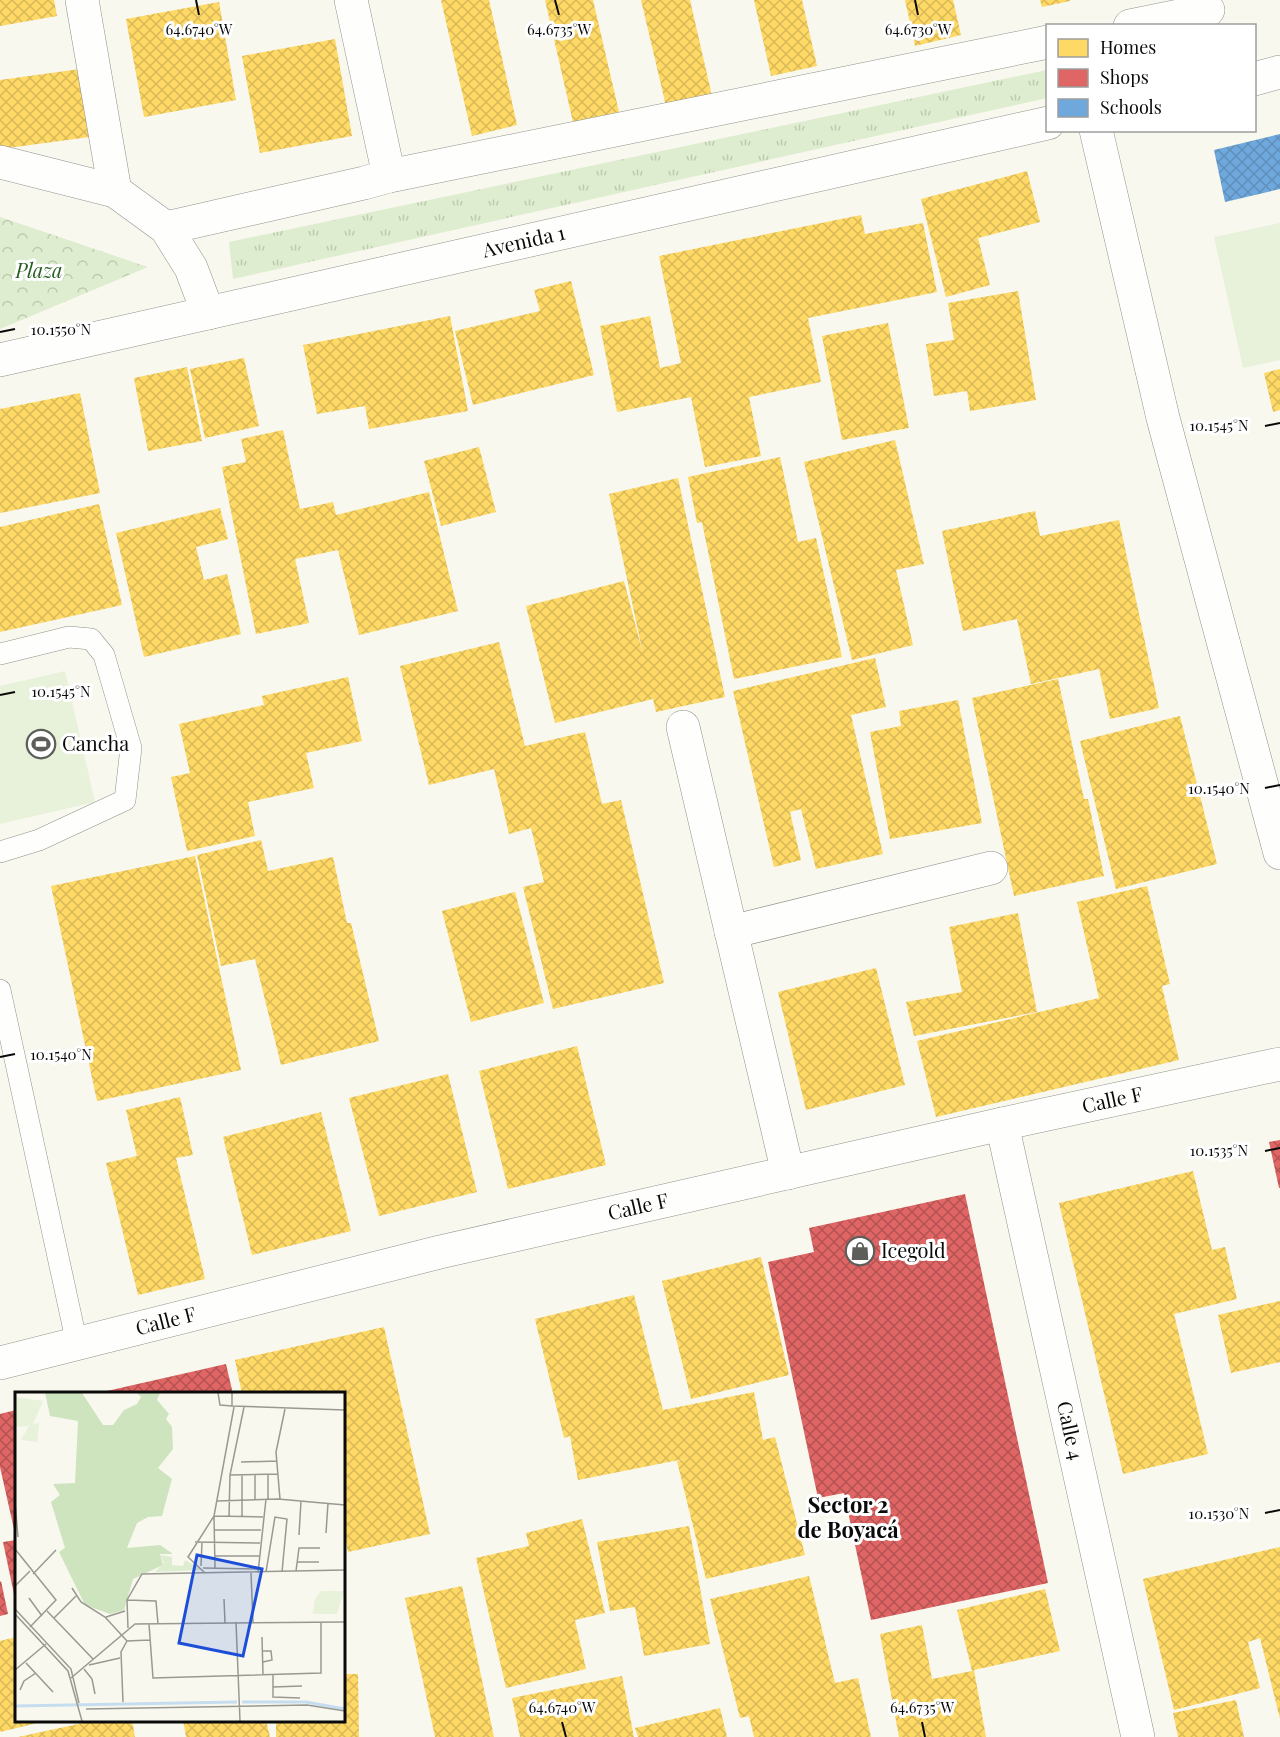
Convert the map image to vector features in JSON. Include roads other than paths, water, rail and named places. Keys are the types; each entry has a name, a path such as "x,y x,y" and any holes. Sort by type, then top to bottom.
{"street":[{"path":"82,0 115,191"},
{"path":"351,0 389,176"},
{"path":"1141,24 1208,12"},
{"path":"166,228 389,176 1046,42"},
{"path":"1256,78 1280,72"},
{"name":"Avenida 1","path":"0,360 1046,123"},
{"path":"1096,132 1163,418 1280,853"},
{"path":"0,162 115,191 166,228 191,268 208,313"},
{"path":"683,727 788,1173"},
{"path":"731,932 991,868"},
{"name":"Calle F","path":"0,1362 440,1252 1002,1124 1280,1064"},
{"name":"Calle 4","path":"1002,1124 1138,1737"}],"lane":[{"path":"0,654 69,638 91,639 104,656 131,748 125,800 39,840 0,852"},
{"path":"0,990 77,1344"}],"place":[{"name":"Cancha","path":"41,744"},
{"name":"Icegold","path":"860,1251"}],"district":[{"name":"Sector 2 de Boyacá","path":"848,1518"}],"park label":[{"name":"Plaza","path":"39,271"}]}
